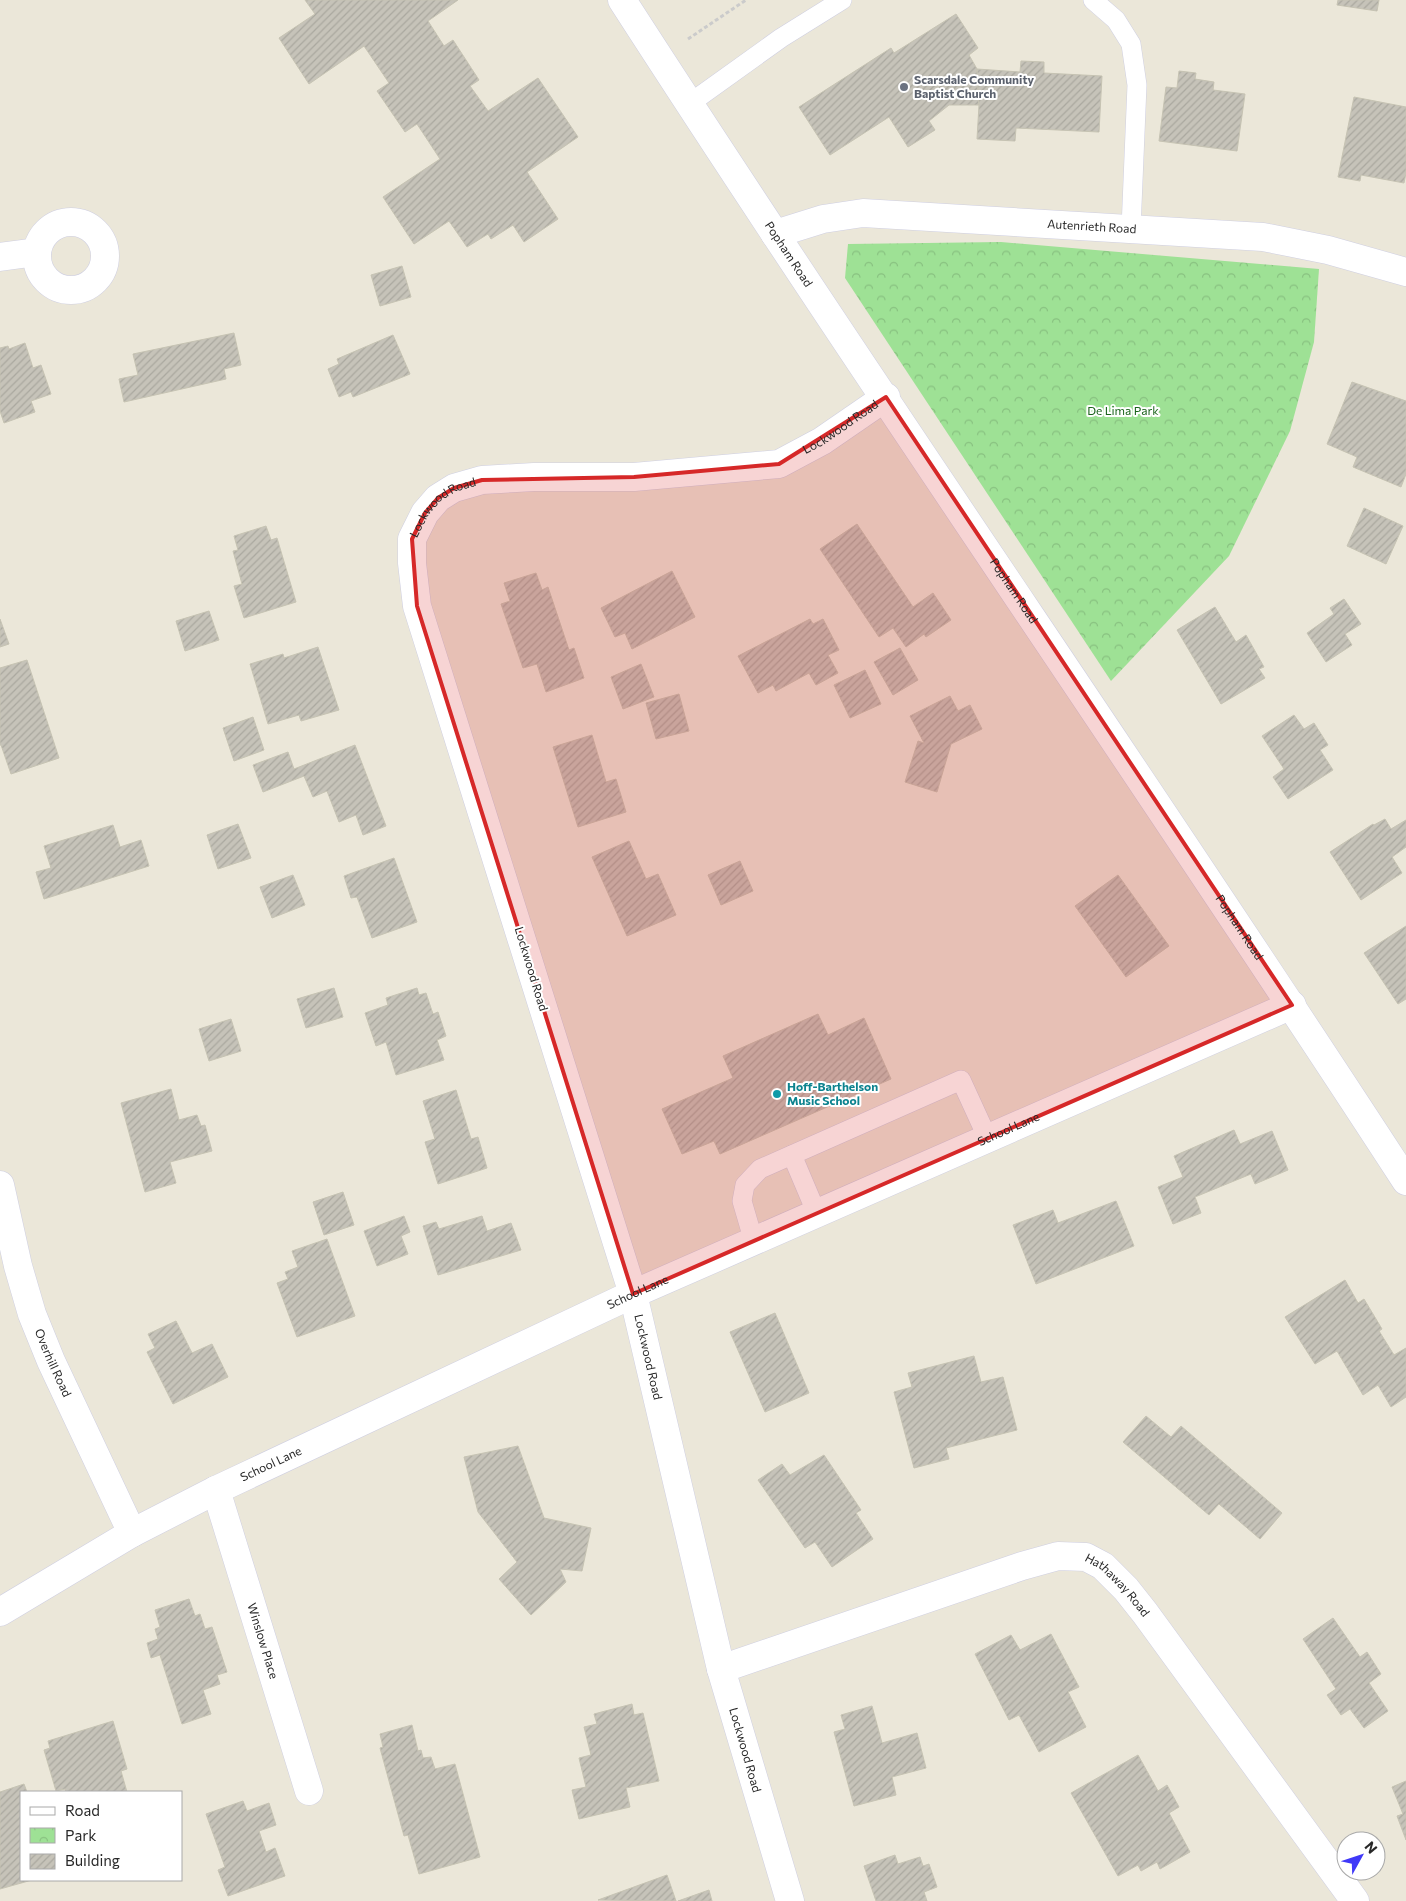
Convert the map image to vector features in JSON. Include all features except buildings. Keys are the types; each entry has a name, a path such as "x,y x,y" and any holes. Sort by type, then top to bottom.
{"street":[{"name":"Popham Road","path":"622,0 689,104 1292,1006 1406,1181"},
{"name":"Autenrieth Road","path":"776,234 823,219 863,213 1263,237 1328,250 1406,272"},
{"path":"0,257 37,252"},
{"name":"Lockwood Road","path":"790,1901 722,1669 633,1294 417,606 412,563 412,539 425,513 438,498 454,488 482,480 534,476 634,477 779,464 822,441 886,398"},
{"name":"School Lane","path":"0,1612 132,1533 216,1490 633,1294 1292,1006"},
{"name":"Overhill Road","path":"0,1185 18,1266 32,1314 51,1361 132,1533"},
{"name":"Winslow Place","path":"216,1490 309,1791"},
{"name":"Hathaway Road","path":"722,1669 1022,1566 1058,1556 1086,1558 1103,1566 1126,1589 1145,1613 1355,1901"}],"lane":[{"path":"689,104 781,38 842,0"},
{"path":"1093,0 1116,20 1131,44 1137,85 1131,230"},
{"path":"754,1242 742,1201 745,1184 760,1169 961,1080 988,1139"},
{"path":"792,1155 817,1214"}],"path":[{"path":"688,40 746,0"}],"highlighted area":[{"path":"886,397 1292,1005 633,1294 417,606 412,539 425,513 438,498 454,488 482,480 634,477 779,464"}],"green space":[{"name":"De Lima Park","path":"1001,242 1319,269 1314,342 1290,431 1229,556 1111,681 845,278 848,244"}],"place":[{"name":"Scarsdale Community Baptist Church","path":"904,87"},
{"name":"Hoff-Barthelson Music School","path":"777,1094"}]}
